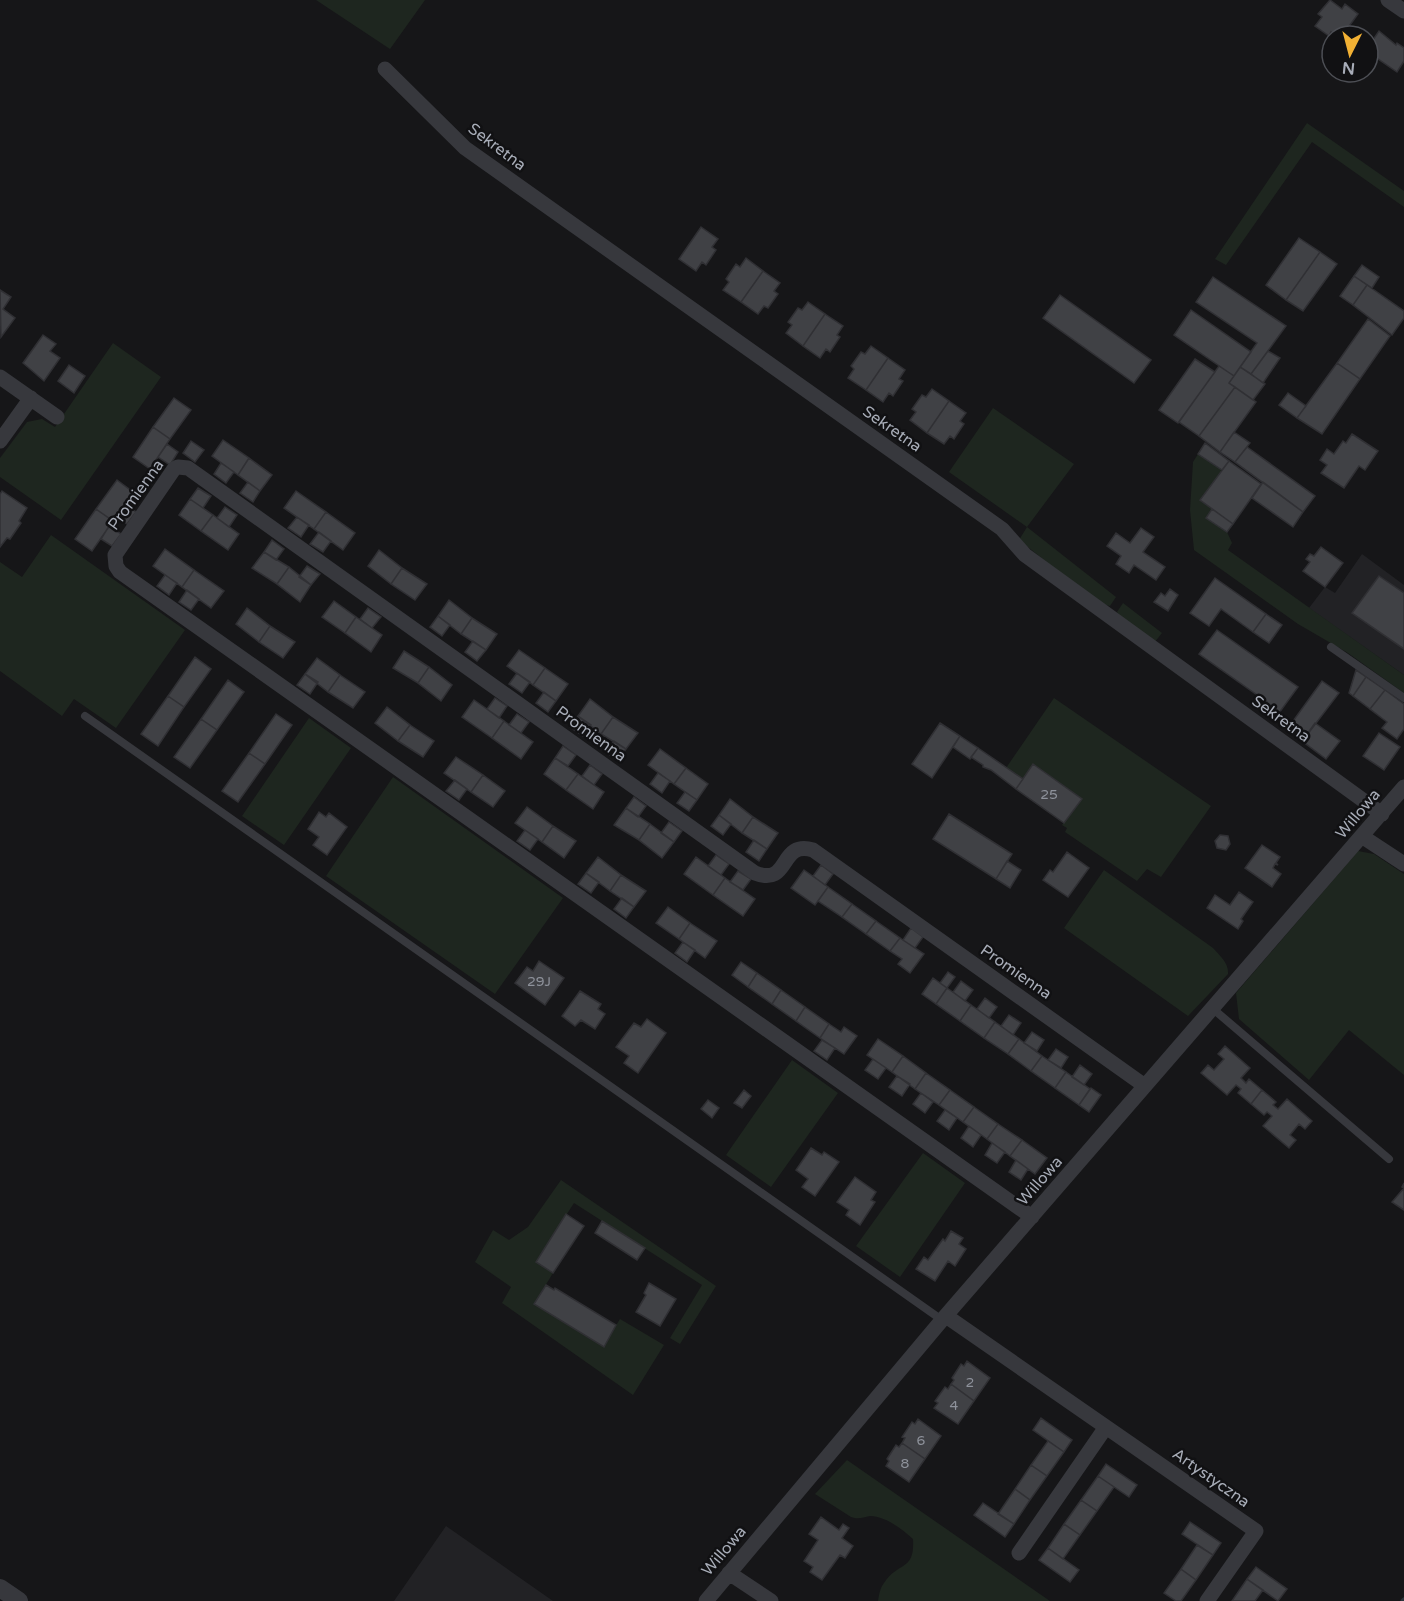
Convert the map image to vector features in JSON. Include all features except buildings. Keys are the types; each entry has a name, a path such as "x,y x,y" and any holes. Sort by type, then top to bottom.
{"street":[{"path":"1388,0 1404,11"},
{"name":"Sekretna","path":"385,69 465,148 1002,529 1025,555 1382,814"},
{"path":"0,377 57,417"},
{"path":"0,441 31,398"},
{"name":"Promienna","path":"1032,1217 1014,1202 120,572 116,566 115,555 174,470 178,466 188,468 755,873 768,876 775,874 791,853 798,848 813,850 1145,1086"},
{"name":"Willowa","path":"706,1601 944,1318 1404,787"},
{"path":"1363,837 1404,864"},
{"name":"Artystyczna","path":"944,1318 1256,1531 1207,1601"},
{"path":"1019,1553 1106,1427"},
{"path":"729,1573 771,1601"},
{"path":"0,1588 19,1601"}],"lane":[{"path":"1331,646 1404,698"},
{"path":"85,716 944,1318"},
{"path":"1212,1008 1389,1159"}],"shaded area":[{"path":"316,0 425,0 390,49"},
{"path":"1307,123 1404,191 1404,207 1312,142 1226,265 1215,259"},
{"path":"113,343 161,377 61,520 0,477 0,458 27,422 42,419 55,427"},
{"path":"993,408 1074,464 1027,527 949,472"},
{"path":"1198,454 1222,470 1200,500 1212,509 1206,518 1227,532 1232,543 1228,550 1404,675 1404,693 1348,653 1298,624 1194,550 1190,510 1193,462"},
{"path":"1027,527 1116,597 1110,606 1098,603 1019,540"},
{"path":"51,535 185,630 116,728 74,699 62,716 0,671 0,562 22,577"},
{"path":"1362,554 1404,585 1404,675 1309,608 1325,587 1335,593"},
{"path":"1123,603 1162,633 1154,643 1122,619 1117,612"},
{"path":"1054,698 1211,806 1161,877 1147,869 1137,881 1065,832 1067,828 1062,825 1081,798 1033,764 1023,779 1006,768"},
{"path":"309,718 351,748 284,845 242,816"},
{"path":"393,777 563,898 495,994 326,876"},
{"path":"1358,851 1374,854 1404,874 1404,1075 1349,1030 1309,1080 1239,1019 1236,993"},
{"path":"1104,870 1213,948 1226,963 1228,974 1188,1016 1064,928"},
{"path":"792,1060 838,1093 771,1187 726,1155"},
{"path":"923,1153 965,1183 900,1277 856,1246"},
{"path":"561,1180 716,1286 680,1344 670,1338 702,1285 574,1203 536,1262 553,1273 534,1304 603,1346 620,1319 664,1345 633,1395 502,1303 511,1287 475,1262 493,1230 509,1240 528,1227"},
{"path":"847,1460 1050,1601 878,1601 881,1589 889,1576 905,1565 911,1557 913,1539 899,1527 876,1517 851,1517 815,1494"},
{"path":"446,1526 553,1601 394,1601"}]}
